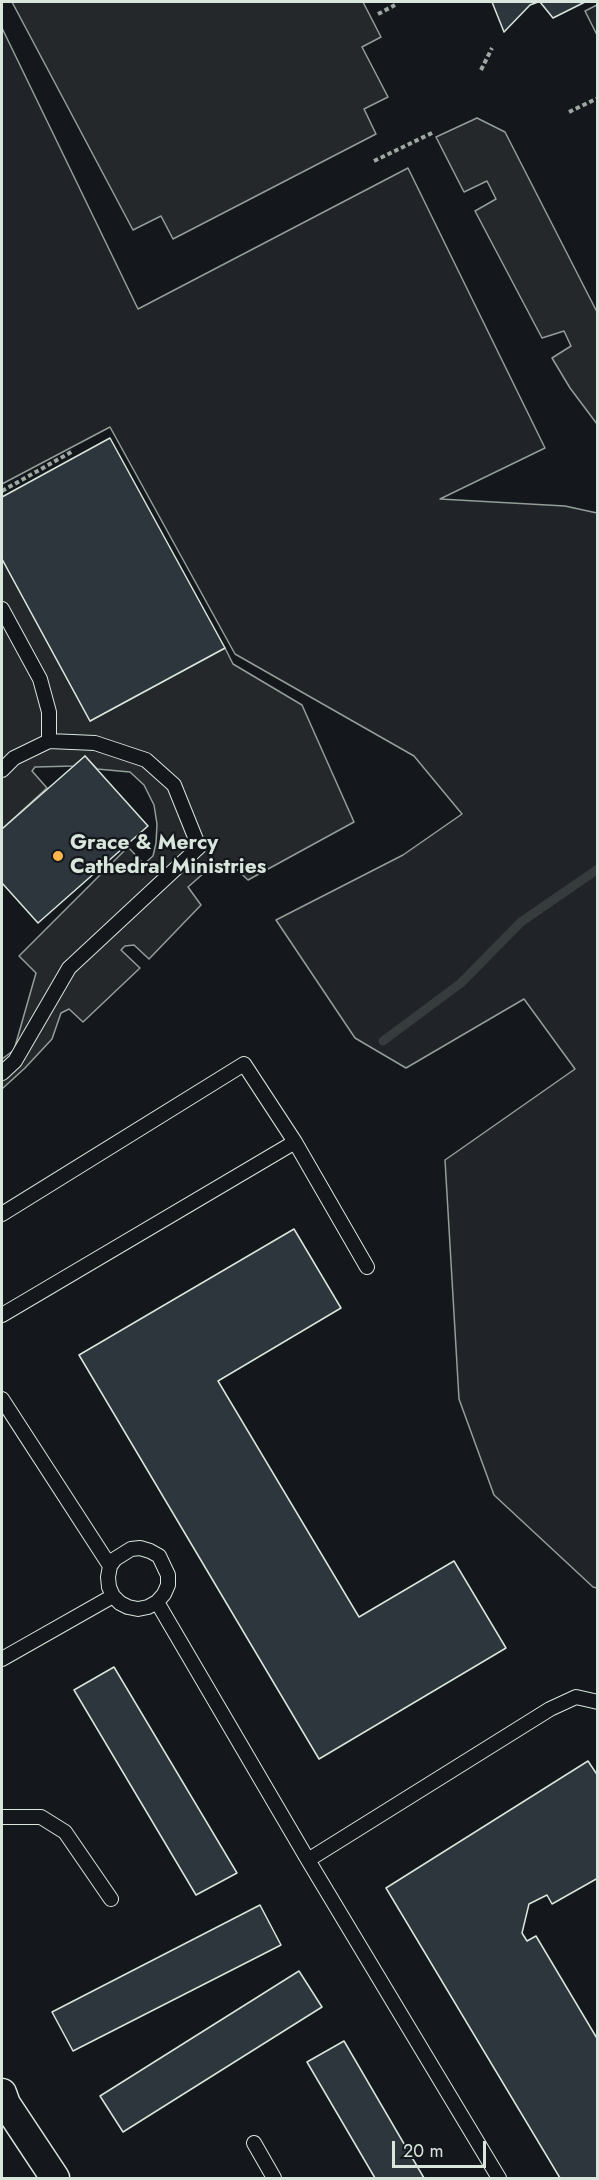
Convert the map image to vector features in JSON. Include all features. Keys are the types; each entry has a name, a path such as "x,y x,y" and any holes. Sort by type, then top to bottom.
{"street":[{"path":"2,2093 6,2104 55,2178"}],"lane":[{"path":"2,609 40,679 49,712 49,741"},
{"path":"2,770 14,758 49,741 95,743 146,760 174,785 199,847 69,968 15,1061 2,1073"},
{"path":"2,1214 244,1064 295,1142 367,1267"},
{"path":"2,1315 295,1142"},
{"path":"2,1399 110,1566"},
{"path":"140,1548 159,1556 168,1575 168,1585 157,1602 138,1609 120,1603 113,1596 108,1577 110,1566 115,1559 130,1549 140,1548"},
{"path":"2,1659 113,1596"},
{"path":"157,1602 308,1860 499,2178"},
{"path":"308,1860 550,1709 576,1697 597,1702"},
{"path":"2,1818 40,1817 65,1832 111,1899"},
{"path":"254,2143 274,2178"}],"path":[{"path":"378,14 395,5"},
{"path":"481,70 492,48"},
{"path":"569,111 597,98"},
{"path":"374,161 434,132"},
{"path":"2,491 73,451"}],"shaded area":[{"path":"12,2 363,2 381,37 362,47 388,97 364,109 376,134 173,239 161,216 133,230"},
{"path":"597,5 597,35 585,11"},
{"path":"2,28 138,309 408,168 545,448 440,499 565,506 597,513 597,1588 593,1587 494,1495 459,1399 445,1160 575,1069 524,999 406,1068 355,1038 276,920 403,855 462,814 414,756 235,654 110,427 2,484"},
{"path":"477,118 505,132 597,312 597,424 570,388 552,358 571,346 564,331 542,338 475,211 496,199 487,181 464,192 436,137"},
{"path":"2,559 90,721 225,648 233,664 302,705 354,822 248,880 229,862 204,873 188,887 201,905 149,959 134,945 125,946 121,950 140,968 83,1022 69,1009 61,1013 52,1039 2,1089 2,1059 14,1050 36,973 19,956 128,847 144,864 153,856 157,824 154,805 144,785 130,772 97,769 85,756 74,766 35,767 32,771 47,788 2,829"}],"building":[{"path":"492,2 538,2 530,5 504,32"},
{"path":"540,2 585,2 553,18"},
{"path":"110,438 225,648 90,721 2,559 2,497"},
{"name":"Grace & Mercy Cathedral Ministries","path":"85,756 148,826 38,923 2,883 2,829"},
{"path":"294,1229 341,1308 218,1381 359,1617 454,1561 506,1648 319,1759 79,1355"},
{"path":"114,1667 237,1873 196,1895 74,1690"},
{"path":"588,1761 598,1776 598,1878 552,1904 547,1895 529,1904 522,1933 527,1941 536,1936 598,2040 598,2178 560,2178 386,1888"},
{"path":"260,1905 281,1945 73,2051 52,2012"},
{"path":"299,1971 322,2007 123,2132 100,2096"},
{"path":"344,2041 424,2178 375,2178 307,2062"}],"waterway":[{"path":"383,1041 461,983 521,922 598,869"}],"place":[{"name":"Grace & Mercy Cathedral Ministries","path":"58,856"}]}
